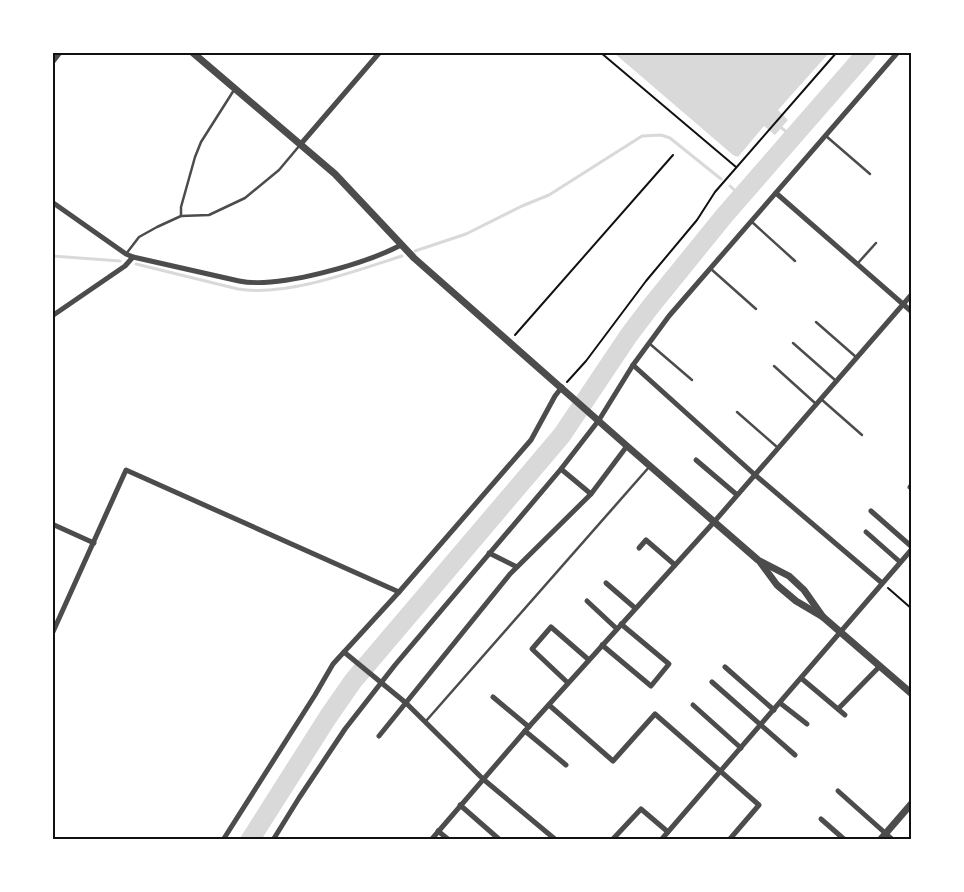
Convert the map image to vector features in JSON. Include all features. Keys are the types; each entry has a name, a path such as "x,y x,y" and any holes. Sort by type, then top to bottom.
{"street":[{"path":"52,61 59,52"},
{"path":"192,52 335,174 401,246 758,560 778,585 796,601 823,617 912,694"},
{"path":"300,144 380,52"},
{"path":"273,840 345,729 380,681 560,469 668,316 898,52"},
{"path":"776,192 912,312"},
{"path":"52,202 133,257 250,283 270,283 324,272 401,246"},
{"path":"52,316 125,266 133,257"},
{"path":"431,840 482,779 714,522 736,494 912,294"},
{"path":"633,366 754,474 882,583"},
{"path":"223,840 316,695 333,664 399,592 532,440 555,396 562,387"},
{"path":"380,736 517,568 591,494 627,446"},
{"path":"696,460 736,494"},
{"path":"560,469 591,494"},
{"path":"52,634 126,470 399,592"},
{"path":"661,840 912,548 872,511"},
{"path":"52,524 94,543"},
{"path":"866,532 900,562"},
{"path":"639,548 646,540 675,565"},
{"path":"489,552 517,568"},
{"path":"758,560 789,576 804,590 823,617"},
{"path":"606,583 635,608"},
{"path":"587,601 617,629"},
{"path":"602,645 651,686 669,664 621,624"},
{"path":"568,683 532,649 551,627 589,660"},
{"path":"344,652 406,703 482,779 556,840"},
{"path":"838,709 879,666"},
{"path":"726,667 774,710"},
{"path":"801,678 845,715"},
{"path":"712,682 795,755"},
{"path":"493,697 566,765"},
{"path":"780,703 807,724"},
{"path":"549,705 613,761 655,714 759,805 729,840"},
{"path":"693,705 741,748"},
{"path":"838,791 893,840"},
{"path":"880,840 912,803"},
{"path":"460,805 500,840"},
{"path":"612,840 641,809 668,832"},
{"path":"821,819 845,840"},
{"path":"438,831 449,840"}],"lane":[{"path":"181,216 195,157 201,142 235,89"},
{"path":"826,136 870,174"},
{"path":"126,254 138,237 181,216 209,215 245,198 262,186 279,170 300,144"},
{"path":"751,221 795,261"},
{"path":"857,264 876,243"},
{"path":"710,268 756,309"},
{"path":"816,322 856,357"},
{"path":"649,343 692,380"},
{"path":"793,343 836,380"},
{"path":"774,366 816,404"},
{"path":"820,398 862,435"},
{"path":"737,412 777,447"},
{"path":"425,722 650,466"}],"path":[{"path":"600,52 736,168"},
{"path":"562,387 596,348 646,281 697,220 715,192 837,52"},
{"path":"509,341 673,155"},
{"path":"882,583 912,609"}],"shaded area":[{"path":"614,53 829,53 778,110 788,120 775,135 764,126 738,157 733,155"}],"waterway":[{"path":"250,840 353,681 562,435 629,335 724,216 867,52"},
{"path":"779,126 792,136"},
{"path":"415,251 466,234 522,206 549,195 642,136 661,135 670,138 721,179"},
{"path":"730,186 741,196"},
{"path":"52,256 120,261"},
{"path":"136,264 238,289 257,290 278,289 321,281 402,256"}]}
